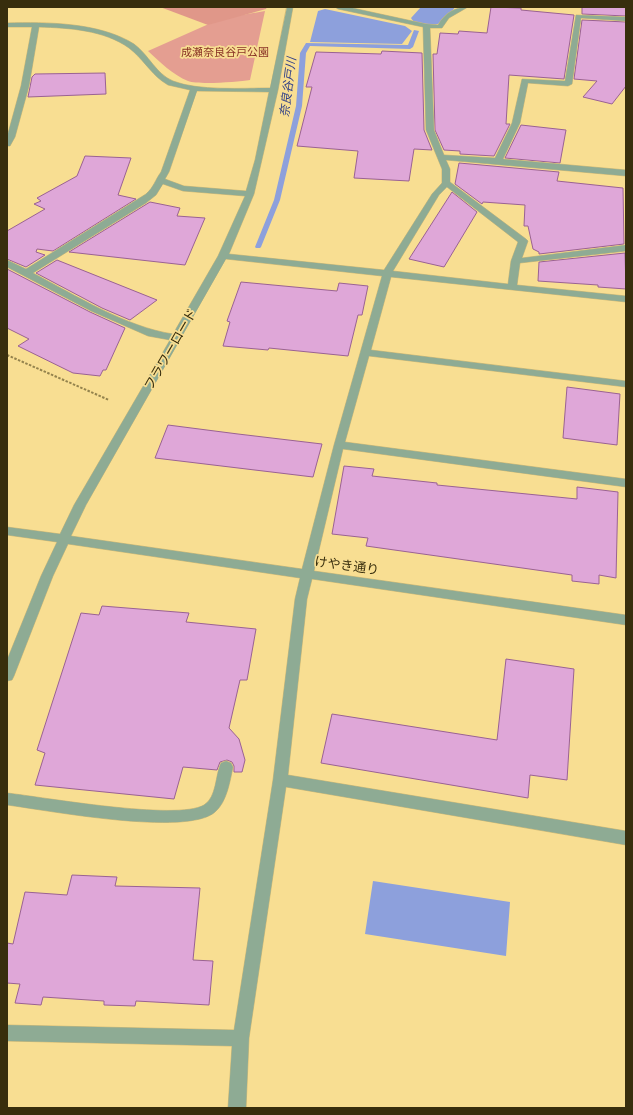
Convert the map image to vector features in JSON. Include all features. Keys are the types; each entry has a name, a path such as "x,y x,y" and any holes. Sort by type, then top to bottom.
{"street":[{"name":"フラワーロード","path":"7,676 47,576 80,505 223,256 250,194 274,90 290,7"},
{"path":"338,7 426,26 440,27 446,17 465,7"},
{"path":"498,161 516,122 525,81 568,84 578,16 626,19"},
{"path":"7,25 36,24 66,26 109,36 131,46 161,77 172,83 194,88 274,90"},
{"path":"7,144 11,137 25,86 36,24"},
{"path":"237,1108 241,1038 280,780 301,599 339,445 387,273 436,194 446,183 446,170 430,130 426,26"},
{"path":"26,273 144,200 155,190 159,180 165,172 194,88"},
{"path":"442,157 626,173"},
{"path":"159,180 183,188 250,194"},
{"path":"446,183 524,241 516,261 512,286"},
{"path":"516,261 626,248"},
{"path":"223,256 626,299"},
{"path":"7,263 94,309 152,334 177,338"},
{"path":"364,352 626,384"},
{"path":"339,445 626,483"},
{"name":"けやき通り","path":"7,531 626,620"},
{"path":"7,541 21,533"},
{"path":"7,799 126,815 169,817 193,815 209,809 215,801 223,783 226,767"},
{"path":"280,780 626,838"},
{"path":"7,1033 241,1038"}],"path":[{"path":"7,355 109,400"}],"green space":[{"name":"成瀬奈良谷戸公園","path":"265,11 250,80 209,83 188,81 172,72 148,51 220,19"}],"shaded area":[{"path":"160,7 267,7 266,9 208,25"}],"water":[{"path":"325,9 405,26 412,31 402,44 310,42 318,11"},
{"path":"373,881 510,902 506,956 365,934"}],"building":[{"path":"491,7 521,8 521,10 574,15 564,79 509,75 506,124 510,124 494,156 460,154 460,151 444,150 435,130 433,54 437,54 440,33 458,34 459,31 487,33"},
{"path":"582,7 626,7 626,16 582,14"},
{"path":"582,20 626,22 626,86 612,104 583,97 597,81 574,79"},
{"path":"382,51 422,53 424,130 432,150 414,149 409,181 354,178 358,151 297,146 312,87 306,87 316,52 381,54"},
{"path":"105,73 106,94 28,97 32,77 35,74"},
{"path":"521,125 566,130 560,163 505,158"},
{"path":"85,156 131,158 118,195 136,199 53,251 37,249 36,252 45,255 26,267 7,259 7,231 45,209 34,204 41,201 37,198 77,176"},
{"path":"459,163 559,172 557,181 623,188 624,244 539,254 539,252 533,249 528,226 524,226 525,205 483,202 482,204 455,184"},
{"path":"452,192 477,212 444,267 409,259"},
{"path":"150,202 180,208 177,216 205,218 185,265 69,252"},
{"path":"625,253 626,289 598,287 598,285 538,281 539,262"},
{"path":"57,260 157,300 130,320 102,308 36,273"},
{"path":"7,269 90,312 125,328 106,370 103,370 100,376 73,373 18,346 29,339 7,328"},
{"path":"241,282 337,291 339,283 368,286 362,315 358,315 348,356 269,348 268,350 223,346 230,322 227,321"},
{"path":"567,387 620,394 617,445 563,438"},
{"path":"168,425 322,444 313,477 155,458"},
{"path":"344,466 374,469 372,476 437,483 437,485 577,499 577,487 618,492 616,578 599,575 599,584 572,581 572,575 366,546 368,538 332,534"},
{"path":"102,606 189,613 186,622 256,629 247,680 240,680 229,728 239,739 245,760 242,772 234,772 232,762 227,760 220,762 217,770 183,767 174,799 35,785 45,753 37,750 81,613 99,615"},
{"path":"506,659 574,669 567,780 530,775 528,798 321,763 332,714 497,740"},
{"path":"72,875 117,877 115,886 200,888 193,960 213,961 209,1005 136,1001 135,1006 104,1005 104,1001 43,997 41,1005 15,1003 20,984 7,983 7,943 13,944 25,892 67,895"}],"waterway":[{"path":"427,18 440,7"},
{"name":"奈良谷戸川","path":"258,247 277,200 299,106 303,53 308,44 410,47 416,31"}]}
